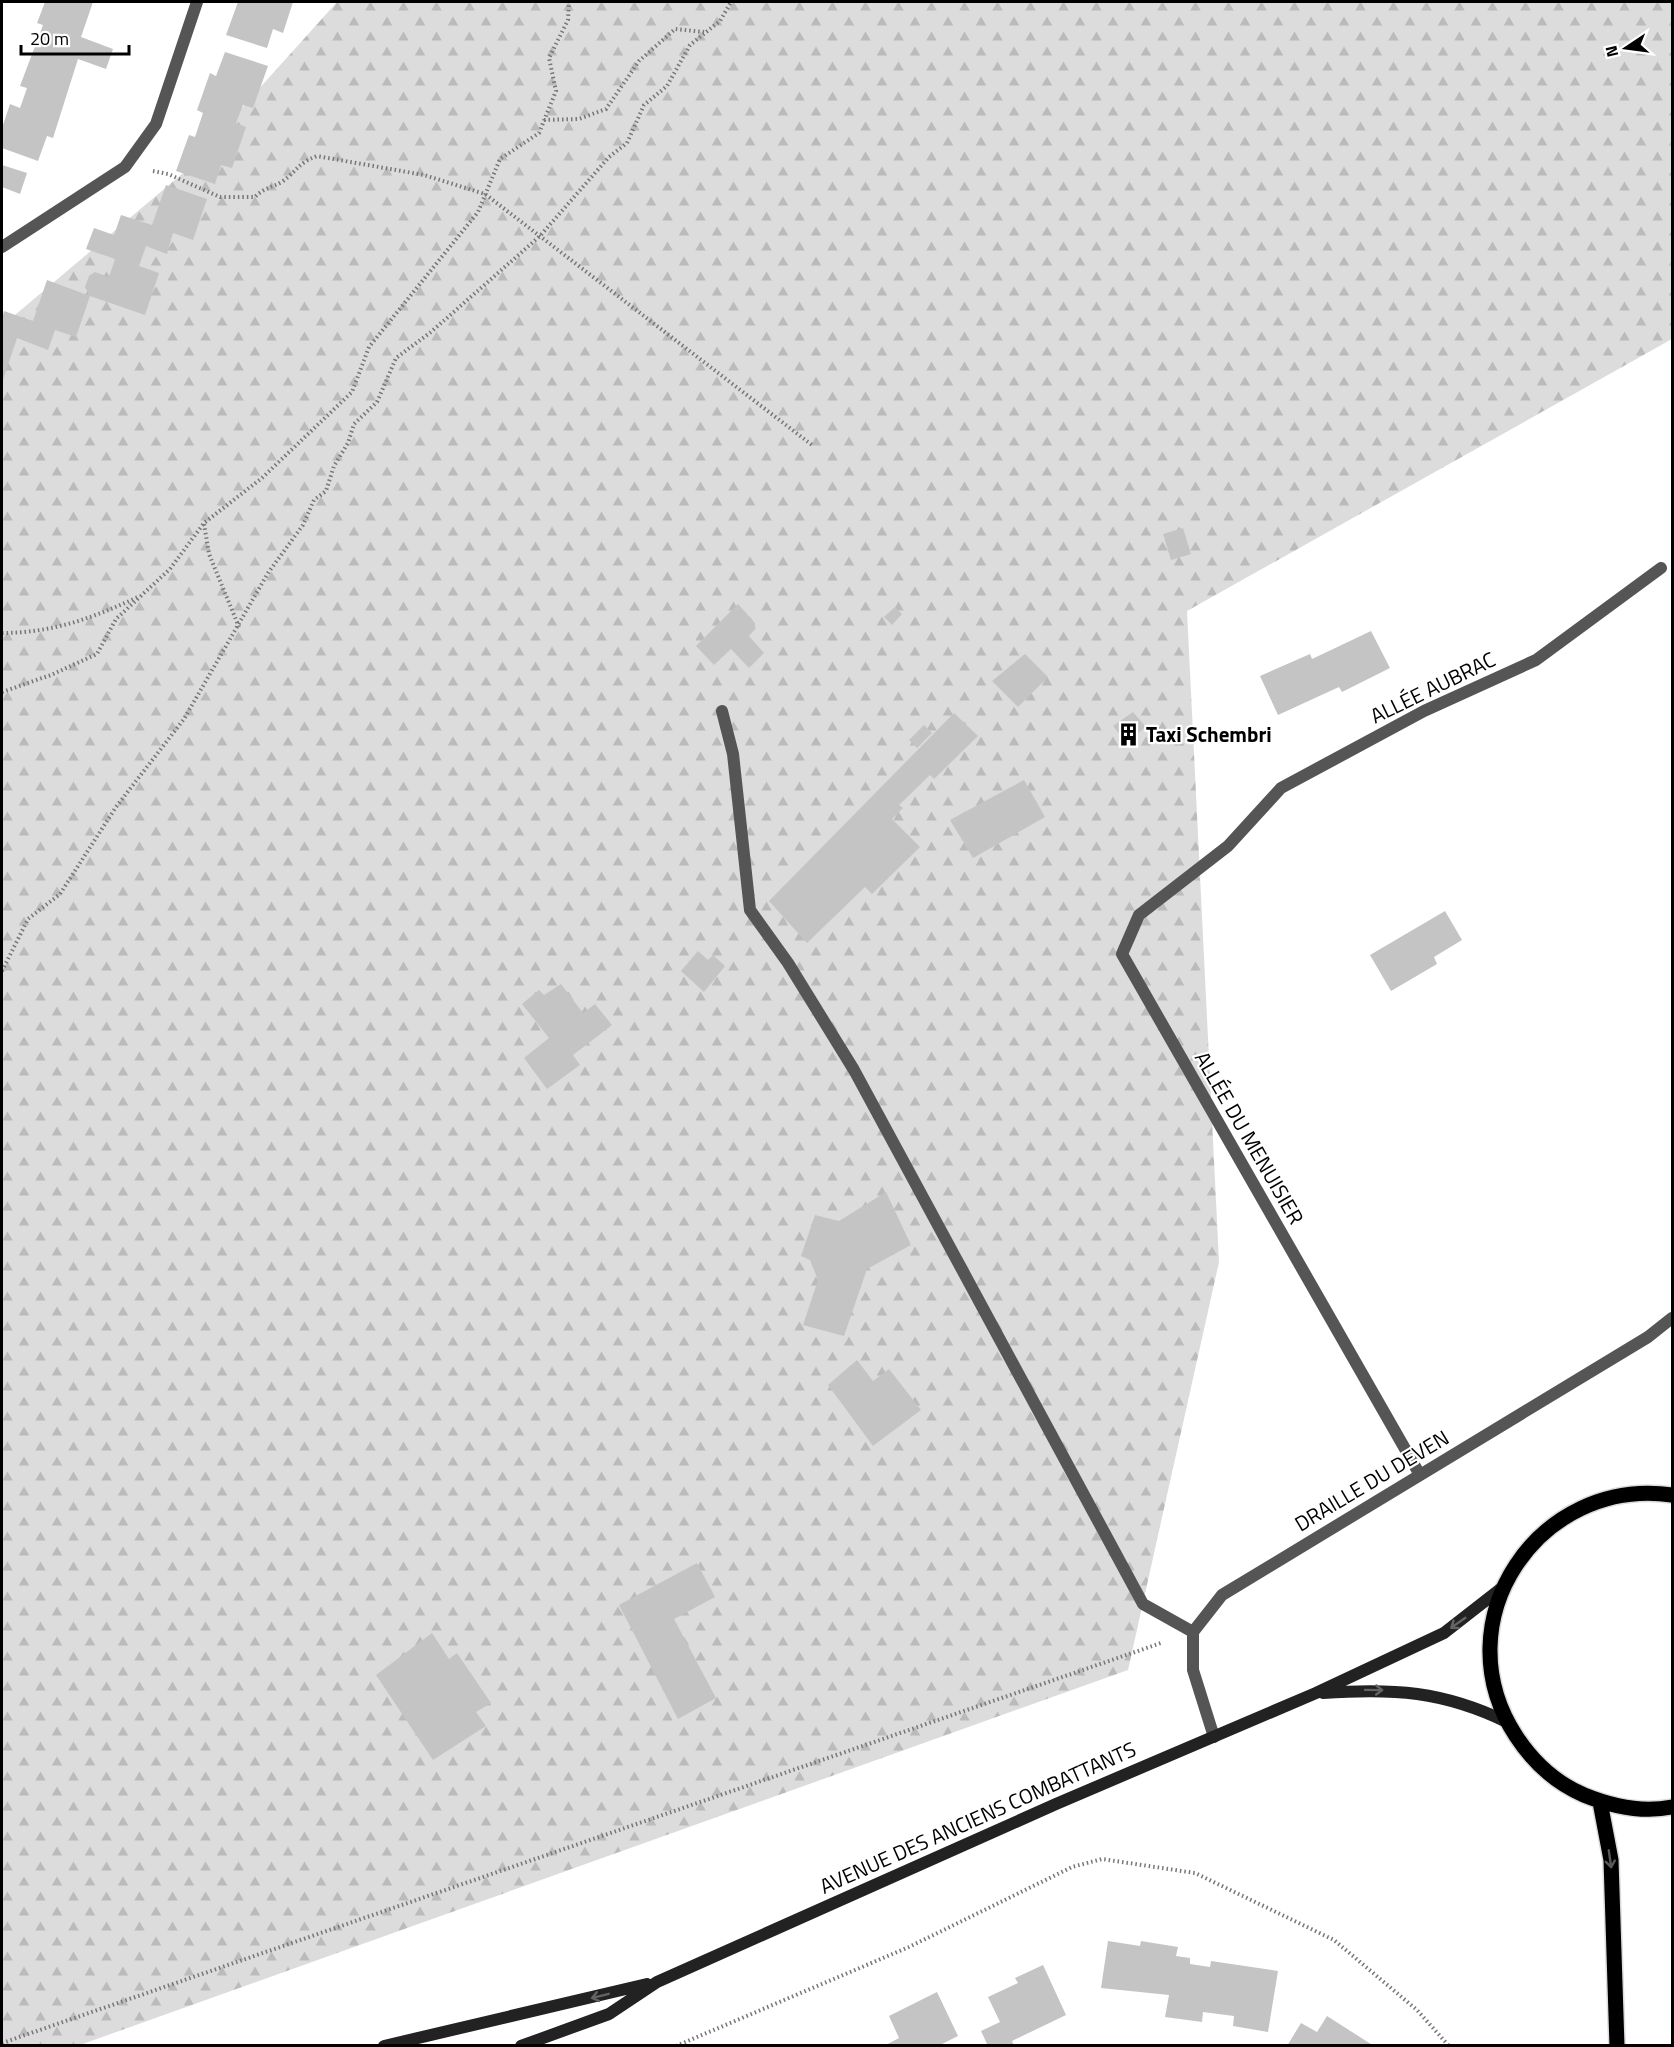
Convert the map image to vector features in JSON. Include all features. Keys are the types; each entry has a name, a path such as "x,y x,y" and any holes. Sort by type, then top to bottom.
{"main road":[{"path":"1672,1495 1651,1492 1614,1496 1579,1508 1548,1528 1522,1555 1503,1587 1493,1620 1490,1655 1495,1690 1507,1722 1524,1749 1545,1771 1571,1790 1600,1802 1632,1809 1672,1807"},
{"name":"AVENUE DES ANCIENS COMBATTANTS","path":"521,2046 609,2014 657,1982 1316,1693 1444,1633 1503,1587"},
{"name":"AVENUE DES ANCIENS COMBATTANTS","path":"1316,1693 1371,1689 1426,1694 1473,1706 1507,1722"},
{"path":"1600,1802 1612,1871 1617,2046"},
{"name":"AVENUE DES ANCIENS COMBATTANTS","path":"384,2046 657,1982"}],"street":[{"path":"2,247 125,167 156,124 197,2"},
{"name":"ALLÉE AUBRAC","path":"1228,846 1281,788 1424,711 1536,660 1661,568"},
{"path":"722,711 733,754 750,910 788,963 854,1070 1143,1604 1193,1632 1193,1670 1214,1737"},
{"name":"ALLÉE DU MENUISIER","path":"1228,846 1139,915 1122,954 1420,1475"},
{"name":"DRAILLE DU DEVEN","path":"1193,1632 1222,1595 1648,1337 1672,1318"}],"path":[{"path":"2,692 51,675 98,654 116,619 170,569 204,523 262,478 352,392 369,347 478,212 500,159 539,133 556,91 549,58 568,20 569,2"},
{"path":"2,971 28,919 60,894 116,807 184,719 268,573 303,525 314,500 326,491 334,466 348,443 354,424 376,402 396,358 431,332 540,236 609,157 627,143 644,105 667,86 690,45 720,21 731,2"},
{"path":"544,120 579,119 606,109 639,61 675,29 705,32"},
{"path":"125,167 168,174 220,197 255,197 265,187 282,181 301,162 317,156 424,175 485,194 812,445"},
{"path":"204,523 208,554 239,627"},
{"path":"2,633 34,633 73,624 97,616 142,595"},
{"path":"2,2043 1193,1632"},
{"path":"676,2046 909,1947 1072,1867 1102,1859 1196,1873 1334,1940 1417,2010 1449,2046"}],"green space":[{"path":"337,2 1672,2 1672,339 1187,611 1219,1262 1128,1670 80,2045 2,2045 2,326 183,173"}],"building":[{"path":"45,2 93,2 81,37 113,49 106,69 78,59 53,138 47,136 38,161 2,148 2,128 10,104 20,108 27,88 20,86 43,25 37,23"},
{"path":"238,2 293,2 283,33 273,29 267,48 226,35"},
{"path":"225,52 268,66 253,108 243,105 236,123 246,127 232,168 221,165 215,184 176,171 189,135 195,137 203,113 197,110 210,73 216,76"},
{"path":"2,165 27,173 20,194 2,187"},
{"path":"166,185 207,199 193,240 173,233 167,254 146,246 139,266 159,273 145,315 90,296 85,287 89,276 95,272 109,277 115,259 86,249 94,228 114,235 121,215 152,225"},
{"path":"47,280 90,296 76,337 55,330 48,350 17,338 2,383 4,311 33,321"},
{"path":"1183,528 1191,554 1171,560 1163,534"},
{"path":"738,604 755,623 756,628 749,636 764,653 749,668 731,649 714,665 696,646"},
{"path":"895,607 902,614 892,625 884,617"},
{"path":"1371,631 1390,668 1342,692 1339,687 1278,715 1260,676 1310,654 1312,659"},
{"path":"1025,654 1048,677 1018,707 992,681"},
{"name":"Taxi Schembri","path":"1133,712 1146,727 1126,742 1113,726"},
{"path":"954,713 978,736 934,779 930,775 899,805 903,808 892,819 920,847 872,894 865,887 807,943 769,901"},
{"path":"924,725 932,733 917,748 909,740"},
{"path":"1024,780 1045,817 973,858 950,820"},
{"path":"1445,911 1462,940 1434,957 1437,964 1391,991 1370,955"},
{"path":"698,951 708,960 713,955 725,966 704,992 681,971"},
{"path":"561,984 583,1013 595,1004 612,1025 573,1055 580,1065 547,1089 524,1058 549,1038 522,1004 539,990 544,995"},
{"path":"886,1192 911,1245 867,1269 844,1336 803,1325 818,1280 810,1260 801,1256 815,1215 839,1221"},
{"path":"857,1360 873,1381 889,1369 921,1410 873,1446 828,1385"},
{"path":"697,1563 715,1597 674,1619 716,1698 678,1719 619,1605"},
{"path":"432,1633 449,1659 457,1653 491,1703 476,1712 486,1726 433,1760 376,1675"},
{"path":"1108,1941 1140,1946 1141,1941 1178,1947 1176,1956 1190,1958 1190,1964 1210,1967 1211,1961 1278,1971 1268,2032 1233,2026 1234,2016 1203,2012 1202,2022 1165,2017 1169,1995 1101,1988"},
{"path":"1043,1965 1066,2015 1012,2041 1014,2046 988,2046 981,2031 1000,2022 988,1997 1018,1983 1015,1978"},
{"path":"937,1992 958,2036 938,2046 884,2046 899,2038 889,2016"},
{"path":"1327,2016 1374,2046 1287,2046 1301,2023 1317,2032"}],"place":[{"name":"Taxi Schembri","path":"1128,735"}]}
